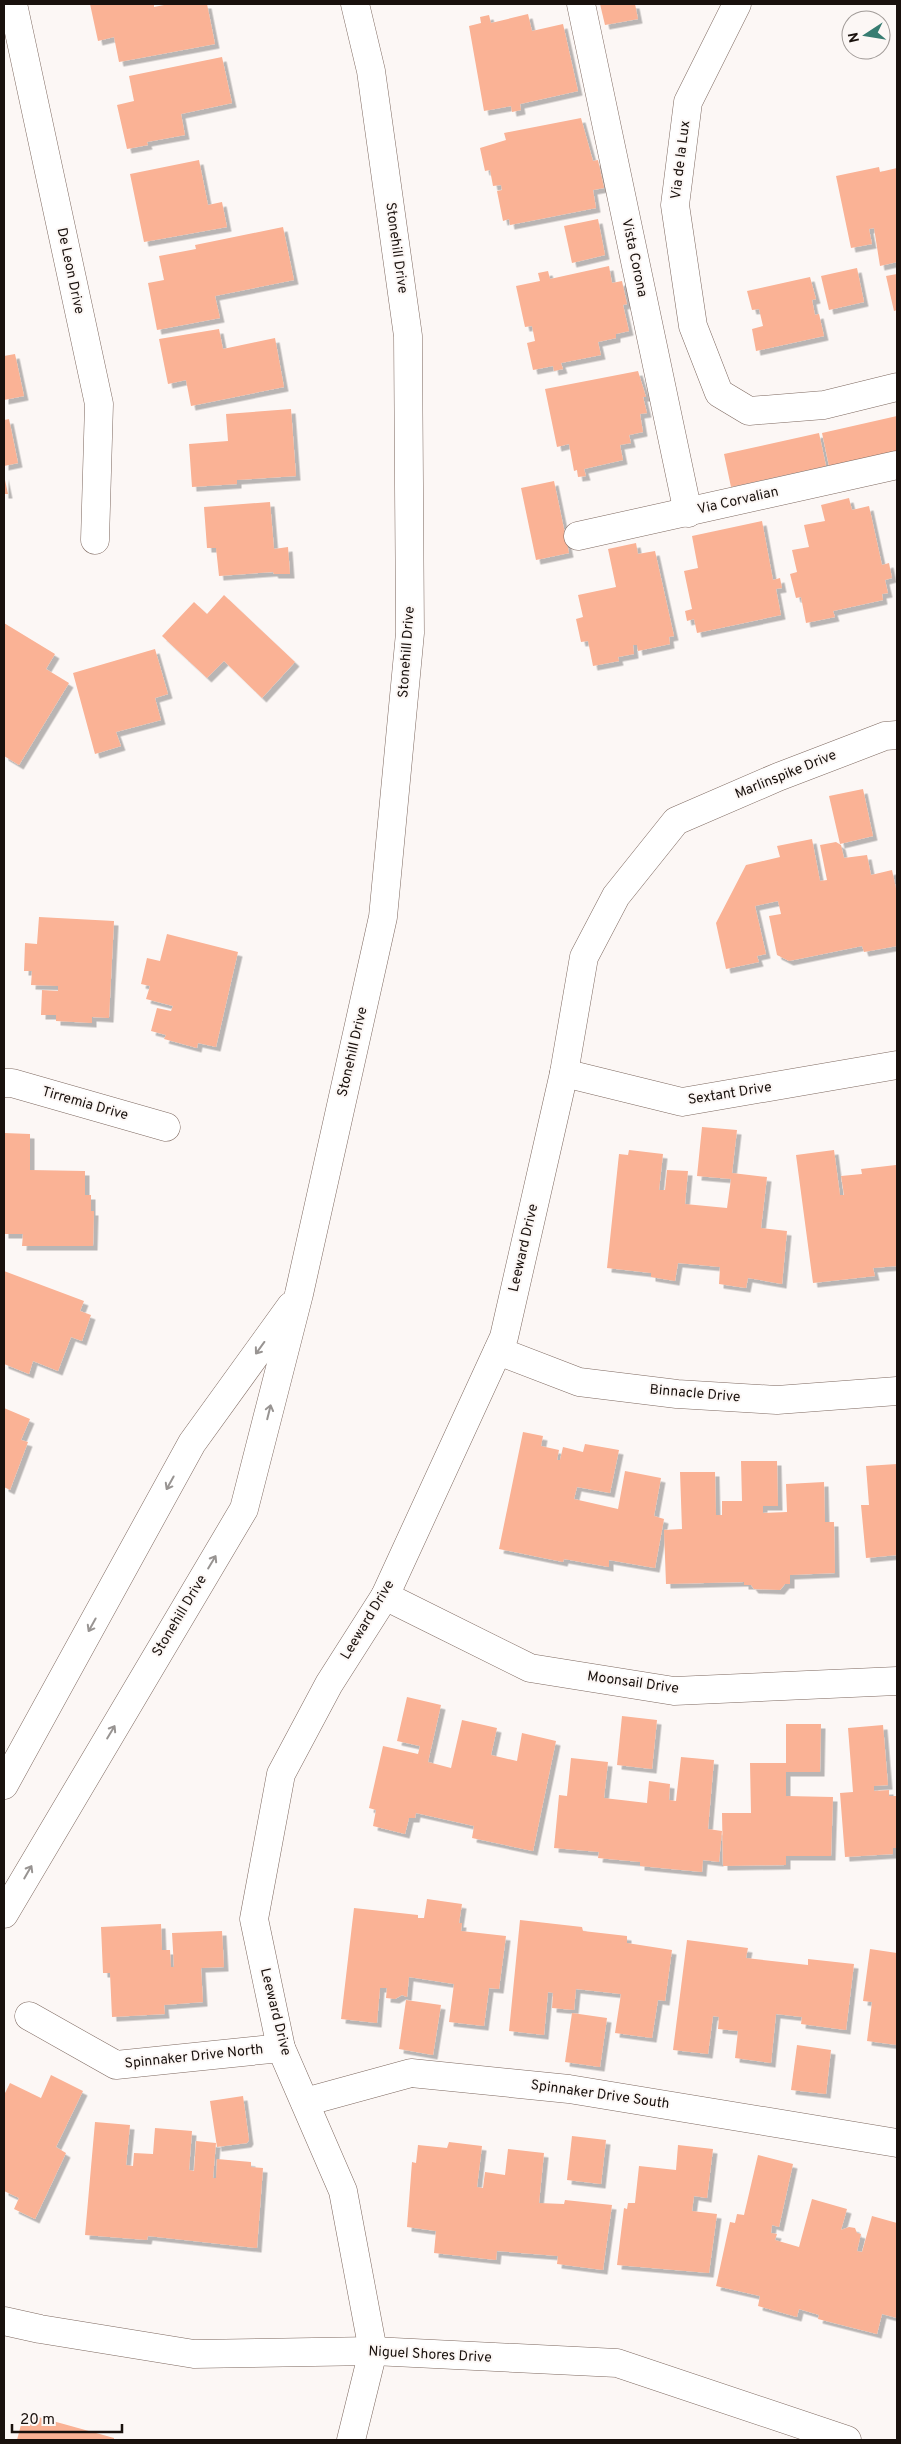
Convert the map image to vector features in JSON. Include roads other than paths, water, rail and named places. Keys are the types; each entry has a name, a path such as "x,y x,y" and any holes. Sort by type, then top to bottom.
{"street":[{"name":"De Leon Drive","path":"13,4 99,404 95,540"},
{"name":"Stonehill Drive","path":"4,1914 244,1509 299,1294 383,917 410,633 408,336 371,71 355,4"},
{"name":"Vista Corona","path":"581,4 688,512"},
{"name":"Via de la Lux","path":"737,4 688,102 676,205 693,326 719,393 749,411 824,405 897,387"},
{"path":"650,335 693,326"},
{"name":"Via Corvalian","path":"578,536 897,465"},
{"name":"Marlinspike Drive","path":"676,821 787,774 885,736 897,735"},
{"name":"Leeward Drive","path":"351,2440 374,2352 343,2191 282,2048 254,1919 281,1774 329,1684 385,1596 504,1337 564,1074 584,957 616,896 676,821"},
{"name":"Sextant Drive","path":"564,1074 682,1102 897,1065"},
{"name":"Tirremia Drive","path":"4,1083 12,1083 166,1127"},
{"name":"Stonehill Drive","path":"4,1784 192,1443 299,1294"},
{"name":"Binnacle Drive","path":"498,1351 579,1382 677,1394 777,1400 897,1391"},
{"name":"Moonsail Drive","path":"385,1596 530,1668 674,1691 897,1681"},
{"name":"Spinnaker Drive North","path":"29,2016 116,2065 282,2048"},
{"name":"Spinnaker Drive South","path":"305,2102 411,2073 569,2089 897,2143"},
{"path":"4,2301 40,2330"},
{"name":"Niguel Shores Drive","path":"4,2321 40,2330 194,2354 374,2352 617,2363 847,2440"}]}
